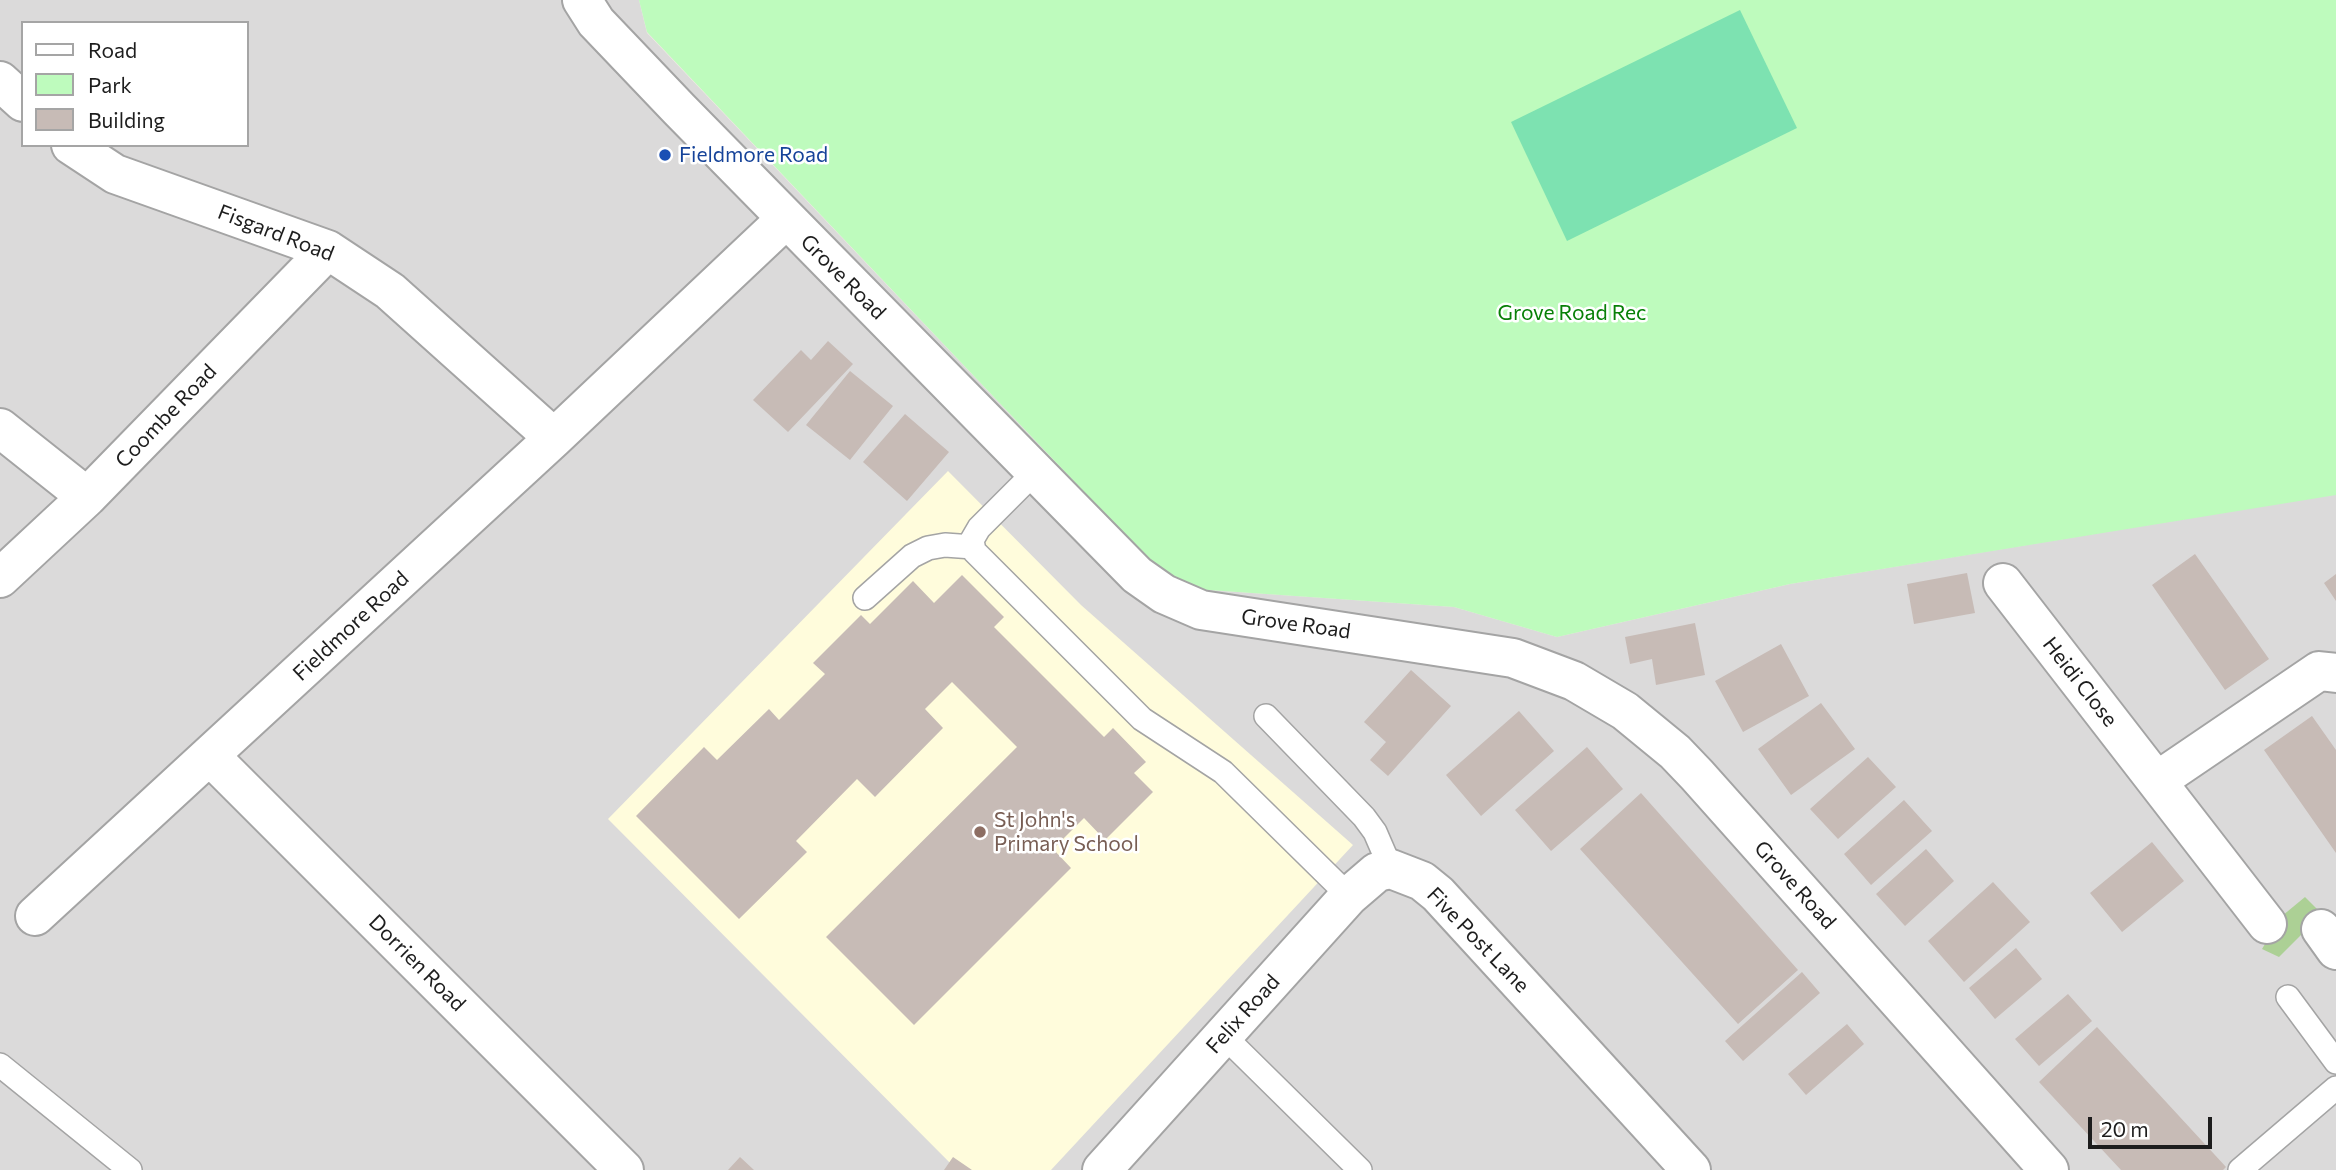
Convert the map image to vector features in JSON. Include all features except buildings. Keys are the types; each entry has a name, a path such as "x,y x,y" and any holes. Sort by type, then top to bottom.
{"street":[{"name":"Grove Road","path":"582,0 606,32 786,219 1137,575 1164,594 1201,610 1500,654 1574,681 1625,711 1649,728 1690,767 2049,1170"},
{"path":"0,81 21,100"},
{"name":"Fisgard Road","path":"74,147 115,174 328,250 390,291 554,438"},
{"name":"Fieldmore Road","path":"35,916 554,438 786,219"},
{"name":"Coombe Road","path":"0,578 87,497 328,250"},
{"path":"0,428 87,497"},
{"name":"Heidi Close","path":"2003,583 2267,924"},
{"path":"2157,782 2319,671 2336,673"},
{"name":"Dorrien Road","path":"210,756 624,1170"},
{"name":"Felix Road","path":"1102,1170 1349,895 1377,872 1391,869"},
{"name":"Five Post Lane","path":"1391,869 1422,881 1438,894 1690,1170"}],"lane":[{"path":"1035,472 979,528 972,540 973,547 985,566 1142,719 1223,772 1349,895"},
{"path":"865,598 912,556 928,548 945,545 973,547"},
{"path":"1266,716 1364,817 1379,839 1391,869"},
{"path":"2288,997 2336,1062"},
{"path":"1224,1036 1360,1170"},
{"path":"0,1065 130,1170"},
{"path":"2241,1170 2336,1088"}],"shaded area":[{"path":"0,0 639,0 647,33 1144,555 1194,589 1454,607 1557,637 1790,584 2336,494 2336,1170 0,1170"},
{"name":"St John's Primary School","path":"948,471 1081,605 1353,845 1051,1170 957,1170 608,819"}],"green space":[{"name":"Grove Road Rec","path":"639,0 2336,0 2336,495 1790,584 1557,637 1454,607 1194,589 1175,581 1144,555 647,32"},
{"path":"1740,10 1797,128 1567,241 1511,122"},
{"path":"2305,897 2322,914 2279,957 2262,949 2282,916"}],"place":[{"name":"Fieldmore Road","path":"665,155"},
{"name":"St John's Primary School","path":"980,832"}]}
